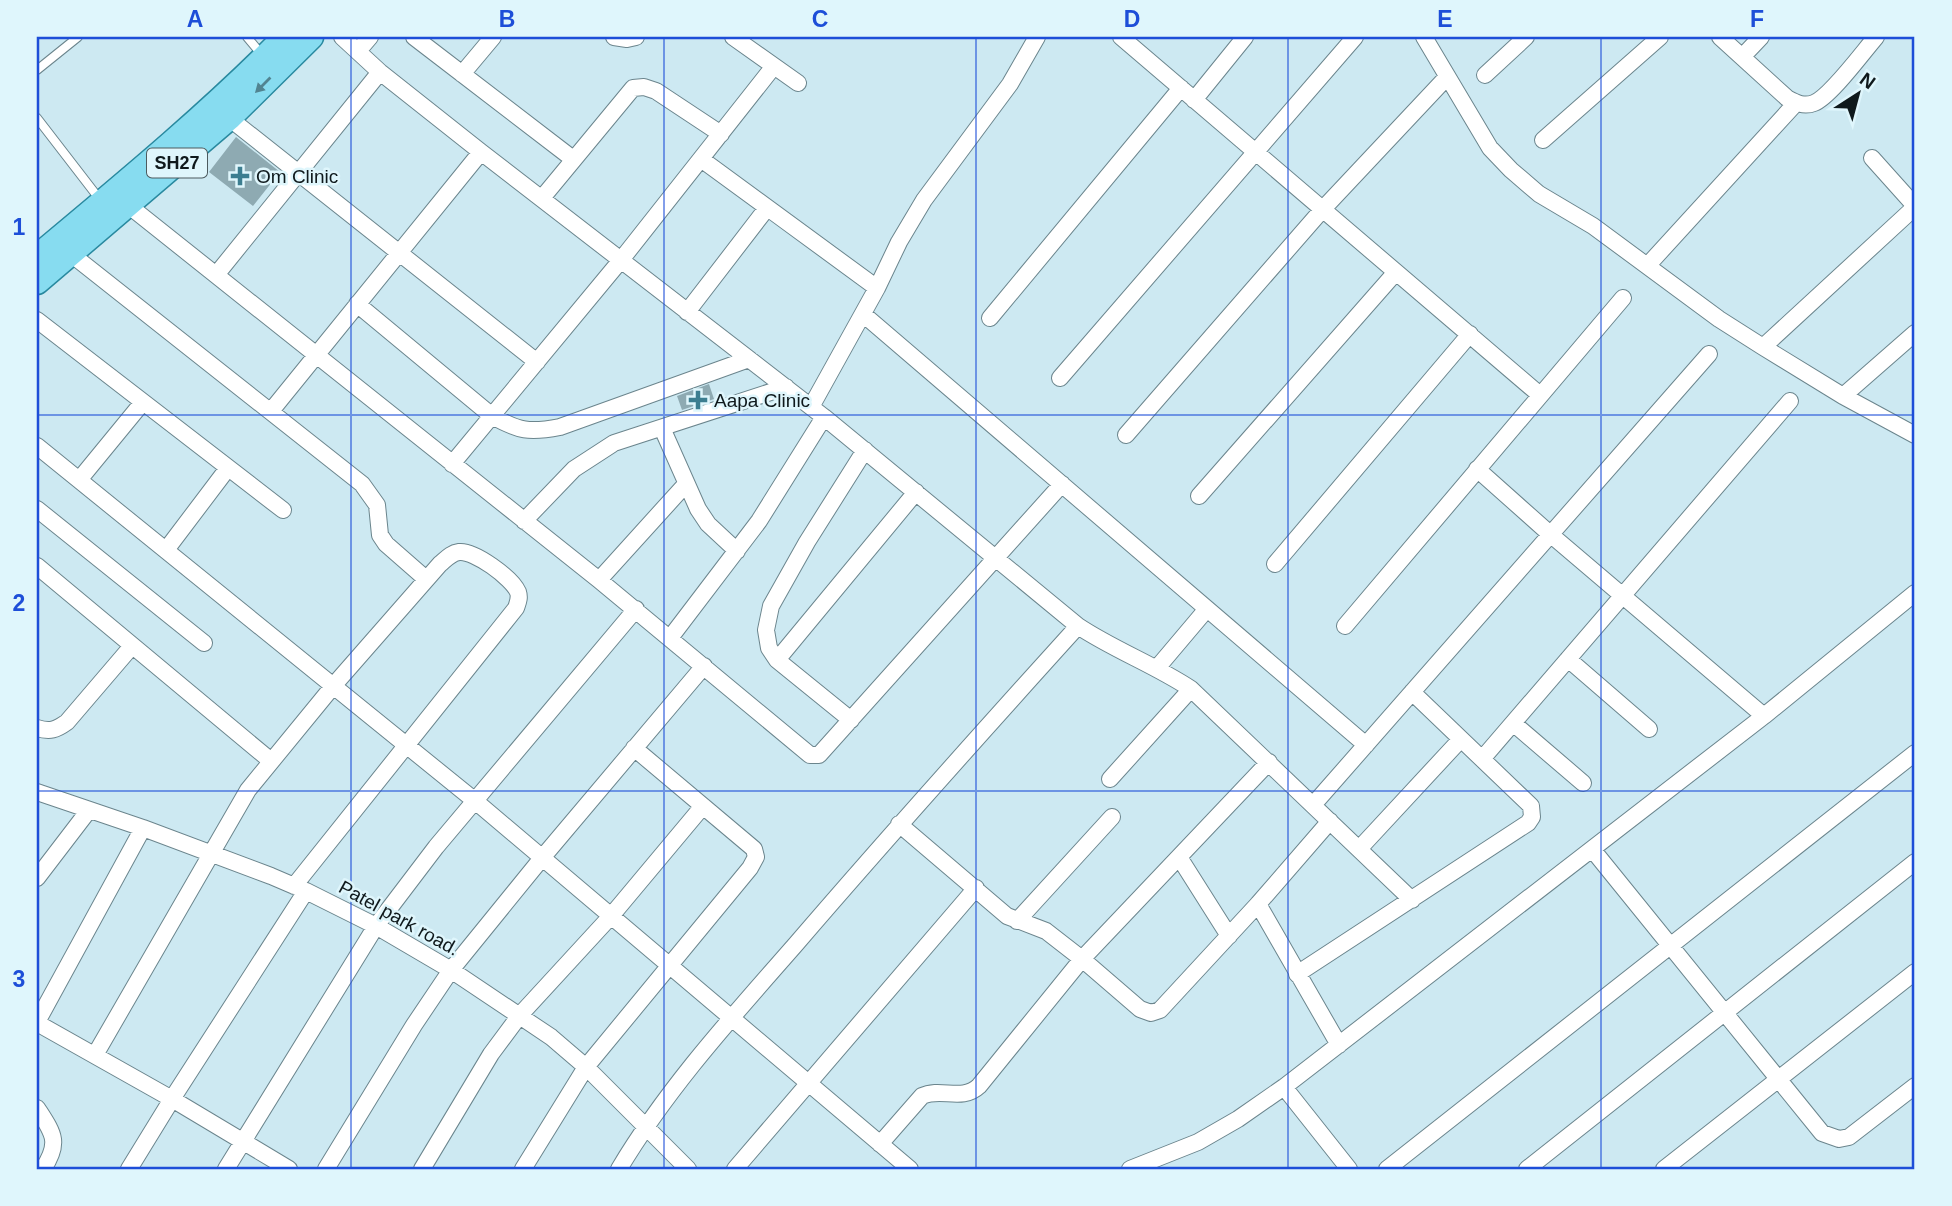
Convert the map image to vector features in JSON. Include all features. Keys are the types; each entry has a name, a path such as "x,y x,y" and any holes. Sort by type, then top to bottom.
{"main road":[{"name":"SH27","path":"37,257 227,96 285,37"},
{"name":"SH27","path":"37,282 229,118 311,37"}],"street":[{"path":"342,37 380,72 481,152 865,450 1078,626 1191,689 1412,900"},
{"path":"358,51 370,37"},
{"path":"414,37 573,159"},
{"path":"462,74 493,37"},
{"path":"614,37 636,37"},
{"path":"733,37 798,83"},
{"path":"670,638 759,521 817,412 899,242 924,200 1010,84 1037,37"},
{"path":"1194,100 1245,37"},
{"path":"1060,378 1355,37"},
{"path":"1424,37 1490,148 1539,194 1593,226 1719,319 1843,397 1915,435"},
{"path":"1485,75 1526,37"},
{"path":"1543,140 1660,37"},
{"path":"1720,37 1787,98 1806,105 1823,99 1876,37"},
{"path":"1742,57 1761,37"},
{"path":"1126,38 1322,211 1540,395"},
{"path":"453,464 621,260 774,66"},
{"path":"216,275 380,72"},
{"path":"1126,435 1322,211 1447,77"},
{"path":"542,198 634,88 644,87 656,91 720,134"},
{"path":"990,318 1181,88"},
{"path":"1648,265 1796,103"},
{"path":"229,118 537,362"},
{"path":"271,411 481,152"},
{"path":"1763,347 1915,206 1872,158"},
{"path":"701,159 877,288"},
{"path":"128,205 636,609 810,755 819,755 1062,484"},
{"path":"687,312 767,208"},
{"path":"71,254 362,484 377,505 380,535 386,544 426,579"},
{"path":"1199,496 1396,272"},
{"path":"1345,626 1623,298"},
{"path":"357,304 492,416 515,429 535,432 560,427 749,359"},
{"path":"863,314 1366,745"},
{"path":"37,320 283,510"},
{"path":"1843,397 1915,332"},
{"path":"1275,564 1470,334"},
{"path":"1313,805 1709,354"},
{"path":"524,521 574,469 614,443 786,387"},
{"path":"1482,759 1790,401"},
{"path":"79,480 143,402"},
{"path":"662,428 685,485 708,524 737,551"},
{"path":"37,446 474,800 910,1169"},
{"path":"851,720 777,660 769,648 766,630 771,606 807,542 865,450"},
{"path":"166,550 228,468"},
{"path":"1477,468 1550,534 1764,716"},
{"path":"599,580 685,485"},
{"path":"777,660 916,492"},
{"path":"37,509 204,643"},
{"path":"95,1055 248,790 334,685 451,554 462,551 486,563 507,579 517,589 520,598 510,619 407,745 300,889 130,1169"},
{"path":"37,566 271,761"},
{"path":"1130,1169 1198,1142 1238,1119 1284,1087 1764,716 1915,593"},
{"path":"226,1169 376,926 474,800 636,609"},
{"path":"1157,668 1206,610"},
{"path":"620,1169 646,1125 731,1019 899,824 1078,626"},
{"path":"37,728 57,730 67,722 132,646"},
{"path":"1568,659 1649,729"},
{"path":"326,1169 451,970 705,666"},
{"path":"1110,779 1191,689"},
{"path":"1297,974 1528,823 1532,817 1531,806 1412,692"},
{"path":"1513,723 1583,783"},
{"path":"1359,849 1461,739"},
{"path":"523,1169 586,1068 750,868 756,856 754,849 634,748"},
{"path":"1387,1169 1915,753"},
{"path":"880,1144 922,1096 930,1092 965,1095 972,1092 1082,958 1269,762"},
{"name":"Patel park road.","path":"37,792 143,828 300,889 376,926 451,970 551,1037 646,1125 688,1169"},
{"path":"422,1169 491,1054 520,1015 611,916 703,806"},
{"path":"37,878 89,810"},
{"path":"1017,921 1112,817"},
{"path":"899,824 1007,916 1037,926 1082,958 1140,1009 1151,1013 1160,1010 1229,936 1330,821"},
{"path":"143,828 37,1022 289,1169"},
{"path":"1592,849 1822,1133 1839,1139 1849,1137 1915,1086"},
{"path":"1179,857 1229,936"},
{"path":"1527,1169 1915,862"},
{"path":"735,1169 976,888"},
{"path":"1258,904 1339,1045"},
{"path":"1664,1169 1915,972"},
{"path":"1284,1087 1349,1169"},
{"path":"37,1108 54,1136 54,1146 43,1169"}],"lane":[{"path":"37,70 78,37"},
{"path":"247,37 265,57"},
{"path":"37,118 103,203"}],"building":[{"path":"236,137 280,172 253,206 209,172"},
{"path":"709,384 714,399 682,410 677,396"}],"place":[{"name":"Om Clinic","path":"240,176"},
{"name":"Aapa Clinic","path":"698,400"}]}
